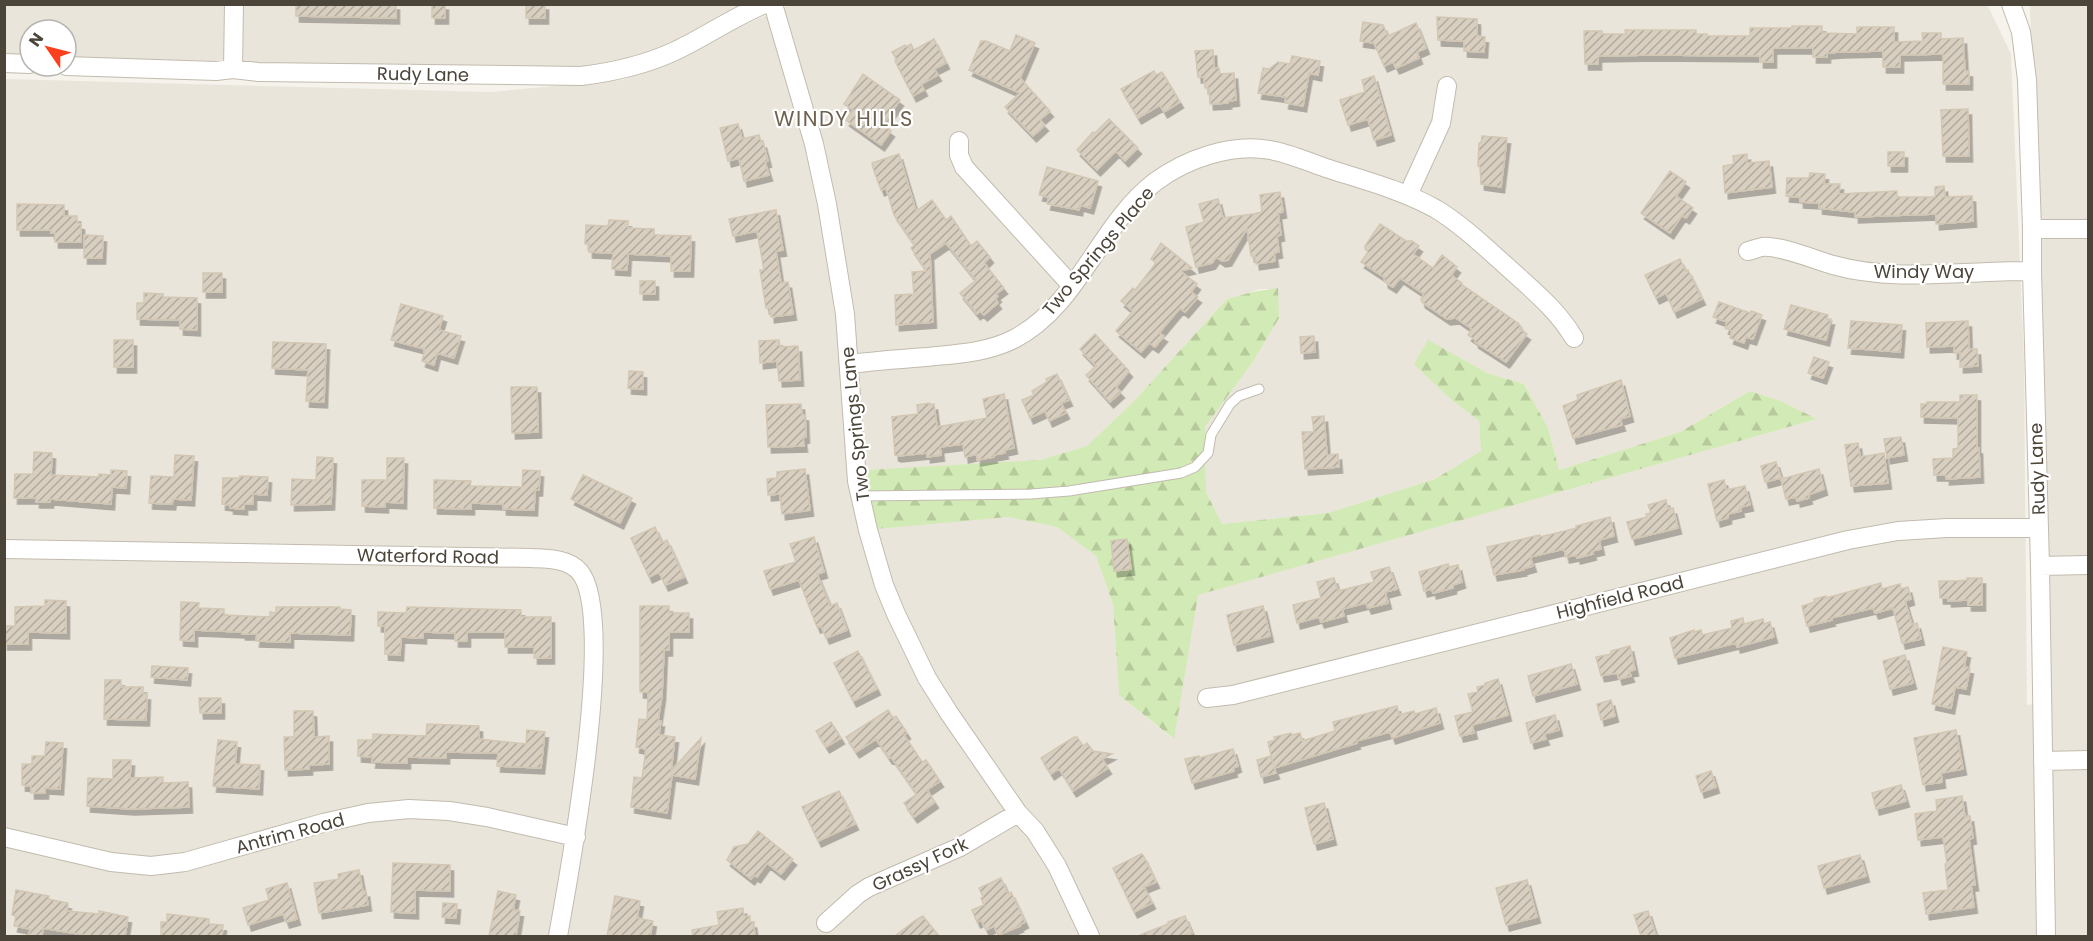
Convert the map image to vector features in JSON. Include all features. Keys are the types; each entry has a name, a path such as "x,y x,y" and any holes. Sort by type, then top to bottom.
{"street":[{"path":"232,69 234,4"},
{"name":"Rudy Lane","path":"78,66 216,71 232,69 258,72 557,76 603,73 644,64 676,51 723,24 765,4"},
{"name":"Two Springs Lane","path":"773,4 814,144 827,204 845,314 853,446 867,530 884,585 911,646 949,713 1018,813 1035,831 1057,866 1090,936"},
{"name":"Rudy Lane","path":"2011,4 2021,32 2027,80 2040,566 2046,936"},
{"path":"1408,195 1441,123 1447,86"},
{"path":"959,141 959,155 964,167 1072,286"},
{"name":"Two Springs Place","path":"849,363 969,353 992,348 1014,339 1038,324 1055,308 1131,206 1155,183 1196,159 1246,149 1269,150 1408,195 1437,210 1460,225 1549,304 1574,338"},
{"path":"2032,229 2088,229"},
{"name":"Windy Way","path":"1748,251 1763,247 1772,248 1836,266 1874,273 2032,271"},
{"name":"Highfield Road","path":"1207,698 1233,695 1848,540 1918,530 2039,528"},
{"name":"Waterford Road","path":"4,549 531,558 569,564 579,571 587,584 591,601 593,649 587,755 576,837 558,936"},
{"path":"2040,566 2088,565"},
{"path":"2043,761 2088,760"},
{"name":"Antrim Road","path":"4,837 111,862 151,866 185,862 322,823 368,813 409,809 448,811 487,817 576,837"},
{"name":"Grassy Fork","path":"826,923 869,887 960,847 1018,813"}],"lane":[{"path":"861,496 1031,494 1080,490 1181,473 1195,467 1208,453 1211,435 1230,404 1239,396 1259,389"}],"shaded area":[{"path":"792,4 1987,4 2011,54 2024,360 2027,705 2034,704 2036,936 5,936 5,79 490,92 622,80 658,67 719,36","holes":["1260,289 1278,289 1252,363 1205,427 1206,492 1222,524 1328,513 1435,479 1481,451 1479,421 1448,397 1415,364 1428,341 1487,373 1524,384 1548,428 1559,470 1680,432 1750,391 1781,401 1817,419 1197,595 1173,739 1119,695 1113,604 1096,556 1057,527 1008,517 1040,460 1087,446 1134,401 1227,299"]},
{"path":"5,5 740,5 671,46 602,66 496,69 78,57 78,18 18,18 18,56 5,55"},
{"path":"2030,5 2088,5 2088,936 2051,936"}],"green space":[{"path":"1278,288 1279,318 1252,363 1205,427 1206,492 1222,524 1328,513 1435,479 1481,451 1479,421 1448,397 1414,364 1428,340 1487,373 1524,384 1548,428 1559,470 1680,432 1750,391 1781,401 1817,419 1198,595 1174,739 1119,695 1113,604 1096,556 1057,527 1008,517 876,529 867,470 1040,460 1087,446 1134,401 1227,299"}],"building":[{"path":"296,4 396,4 396,18 296,16"},
{"path":"432,4 445,4 445,18 432,18"},
{"path":"526,4 545,4 545,18 526,18"},
{"path":"1437,17 1477,19 1477,36 1485,37 1484,52 1464,51 1464,41 1438,40"},
{"path":"1363,22 1383,25 1388,36 1416,23 1426,48 1417,52 1419,58 1396,68 1393,62 1384,66 1374,43 1360,41"},
{"path":"1792,26 1822,26 1822,33 1857,34 1857,27 1894,27 1894,42 1923,41 1922,33 1941,33 1941,39 1963,38 1965,71 1969,71 1969,84 1943,84 1943,54 1900,55 1900,67 1883,67 1883,51 1827,53 1827,57 1813,57 1813,48 1773,48 1773,62 1760,62 1760,56 1653,55 1598,56 1598,64 1585,64 1584,31 1626,34 1625,30 1696,30 1696,34 1707,34 1707,36 1750,36 1750,28 1792,28"},
{"path":"1016,35 1035,43 1020,78 1050,111 1040,120 1045,125 1033,136 1005,107 1020,93 969,70 981,41 1010,51"},
{"path":"934,39 946,63 934,69 938,75 921,84 924,90 913,96 892,52 911,44 914,50"},
{"path":"1213,50 1214,68 1219,68 1220,74 1234,73 1236,100 1228,101 1228,103 1210,104 1209,88 1205,88 1204,77 1198,77 1195,51"},
{"path":"1292,56 1320,61 1318,75 1309,73 1303,106 1285,103 1286,97 1258,93 1263,68 1269,69 1278,62 1290,64"},
{"path":"1154,71 1156,75 1162,72 1180,102 1164,112 1160,105 1138,118 1121,89"},
{"path":"863,74 900,100 883,125 891,131 881,145 846,120 853,110 844,104"},
{"path":"1374,76 1391,135 1374,140 1368,119 1348,125 1340,100 1365,92 1362,80"},
{"path":"1968,109 1969,156 1943,156 1941,110"},
{"path":"1109,119 1138,148 1125,161 1116,151 1097,170 1077,150"},
{"path":"738,124 742,139 759,135 768,161 765,162 769,175 744,181 739,158 728,161 720,128"},
{"path":"1482,136 1507,138 1501,187 1481,184 1480,167 1478,166 1479,143 1481,143"},
{"path":"1888,152 1904,152 1904,166 1888,166"},
{"path":"899,154 916,211 932,200 946,220 951,216 971,246 977,241 990,257 984,263 1004,288 996,294 998,296 995,299 998,303 984,315 980,311 977,314 960,293 976,280 946,243 930,254 933,322 896,325 895,295 914,294 912,272 927,271 911,248 915,245 894,215 886,188 881,190 872,163"},
{"path":"1747,154 1747,163 1769,161 1772,187 1725,193 1723,166 1734,164 1733,156"},
{"path":"1047,167 1098,181 1090,208 1080,205 1079,210 1047,204 1049,197 1039,195"},
{"path":"1670,171 1686,182 1676,196 1693,208 1686,218 1682,215 1670,233 1641,213"},
{"path":"1810,173 1825,174 1824,184 1840,184 1839,194 1897,191 1897,197 1935,197 1935,187 1944,186 1945,197 1972,196 1973,221 1936,224 1936,214 1855,217 1855,212 1819,208 1819,203 1800,202 1800,197 1786,196 1787,178 1809,178"},
{"path":"1280,192 1283,212 1278,213 1281,235 1277,236 1279,252 1274,253 1275,261 1256,264 1255,256 1251,256 1247,228 1228,260 1222,261 1216,257 1212,263 1196,267 1186,227 1204,222 1199,204 1218,199 1223,218 1253,214 1262,212 1260,195"},
{"path":"17,204 64,205 64,216 77,216 77,223 81,224 81,242 55,242 55,233 51,233 51,230 17,230"},
{"path":"776,210 783,250 776,251 781,283 788,282 793,314 771,317 770,308 766,308 760,270 764,270 757,231 733,236 729,219"},
{"path":"609,220 628,221 628,228 654,229 654,235 691,236 690,271 671,271 671,256 628,254 627,270 612,269 613,253 589,252 589,244 585,244 586,225 608,226"},
{"path":"1380,224 1406,241 1412,241 1419,246 1413,254 1433,268 1442,255 1457,267 1451,275 1461,284 1518,323 1522,328 1520,329 1527,334 1506,362 1475,342 1468,335 1472,329 1456,318 1447,319 1422,302 1424,294 1400,278 1393,287 1385,282 1384,277 1361,262 1368,252 1365,246"},
{"path":"84,235 103,236 102,258 84,258"},
{"path":"1161,243 1192,268 1180,271 1197,284 1191,292 1198,297 1185,312 1180,308 1159,333 1164,336 1155,347 1149,343 1141,352 1116,331 1133,311 1121,301 1133,288 1135,290 1156,263 1151,259"},
{"path":"1680,259 1702,299 1674,312 1666,293 1656,298 1645,275"},
{"path":"203,273 222,273 222,292 203,292"},
{"path":"640,281 655,281 655,294 640,294"},
{"path":"144,293 163,294 163,297 197,298 197,330 180,329 180,320 137,319 137,303 144,303"},
{"path":"1719,302 1762,315 1753,339 1746,337 1744,343 1730,338 1732,331 1725,328 1727,322 1713,317"},
{"path":"401,304 443,316 439,330 461,336 454,358 437,353 434,365 422,361 425,349 391,340"},
{"path":"1791,305 1828,315 1827,319 1831,319 1826,340 1784,329"},
{"path":"1851,321 1902,325 1900,352 1848,348"},
{"path":"1968,321 1969,349 1977,349 1978,366 1960,367 1960,352 1954,353 1954,346 1927,347 1926,323"},
{"path":"1095,334 1129,371 1116,387 1121,392 1110,402 1086,375 1096,366 1080,349"},
{"path":"1314,336 1315,352 1301,353 1300,337"},
{"path":"114,340 133,340 133,367 114,367"},
{"path":"779,340 780,347 798,346 800,380 779,381 777,361 760,363 759,341"},
{"path":"273,342 326,344 324,402 306,401 308,370 272,368"},
{"path":"1814,357 1829,362 1823,378 1808,373"},
{"path":"629,371 643,372 643,389 628,388"},
{"path":"1057,374 1069,400 1061,403 1066,413 1049,421 1045,411 1030,418 1022,400 1034,395 1032,391 1047,382 1046,379"},
{"path":"1621,380 1630,416 1620,419 1622,425 1573,438 1563,406 1578,400 1577,395"},
{"path":"511,387 537,387 538,432 512,433"},
{"path":"1004,394 1014,448 1004,450 1005,453 993,455 994,457 977,460 977,454 965,457 963,444 940,447 941,455 927,457 927,453 895,455 892,417 918,414 917,405 930,403 930,405 934,404 937,427 987,418 983,399"},
{"path":"1960,395 1977,395 1977,448 1979,448 1980,477 1946,479 1946,475 1934,475 1933,459 1953,458 1953,449 1958,448 1958,418 1921,417 1921,404 1960,402"},
{"path":"801,404 802,415 805,415 804,446 768,447 766,405"},
{"path":"1324,416 1327,455 1338,454 1339,467 1305,469 1302,432 1314,432 1312,417"},
{"path":"1901,437 1904,455 1887,458 1884,439"},
{"path":"1858,443 1860,457 1884,453 1888,483 1851,486 1845,445"},
{"path":"34,452 52,453 51,475 99,477 99,474 111,475 111,470 127,471 126,488 112,487 111,504 50,499 50,502 36,502 36,498 14,498 15,474 33,474"},
{"path":"175,455 194,456 191,500 173,499 172,504 149,503 151,476 174,477"},
{"path":"317,457 333,458 331,504 291,505 292,479 316,480"},
{"path":"387,458 404,458 403,503 385,502 385,507 362,506 362,480 387,480"},
{"path":"1776,462 1781,478 1765,482 1761,466"},
{"path":"805,469 810,510 782,514 780,494 768,495 767,479 777,478 777,472"},
{"path":"1819,469 1824,489 1808,495 1809,498 1797,501 1796,497 1786,499 1781,479"},
{"path":"523,470 540,471 539,490 535,490 534,510 503,509 503,504 471,503 471,509 434,508 434,480 471,481 470,486 522,487"},
{"path":"583,475 632,498 620,523 571,499"},
{"path":"240,476 268,477 267,495 253,494 253,504 244,504 244,509 230,508 230,505 222,504 223,478 240,478"},
{"path":"1724,480 1726,490 1745,486 1750,505 1740,507 1741,511 1728,514 1728,518 1717,521 1708,484"},
{"path":"1666,500 1668,509 1673,508 1678,528 1632,539 1627,522 1647,517 1646,514 1651,513 1648,505"},
{"path":"1610,517 1614,536 1599,540 1601,549 1592,551 1593,554 1577,558 1576,555 1566,557 1564,549 1530,557 1533,566 1523,570 1494,575 1487,547 1577,528 1576,526"},
{"path":"655,527 662,543 667,540 684,577 665,585 659,572 649,577 631,538"},
{"path":"814,537 824,572 817,574 830,606 837,603 847,630 826,638 821,626 817,627 799,580 770,589 764,571 796,562 790,544"},
{"path":"1127,539 1131,569 1114,571 1111,541"},
{"path":"1448,564 1449,567 1458,565 1462,582 1453,585 1453,588 1433,593 1432,589 1424,591 1419,572"},
{"path":"1389,567 1397,589 1385,592 1388,603 1368,608 1366,603 1342,609 1344,616 1321,622 1319,617 1297,623 1293,605 1321,598 1317,582 1334,578 1338,591 1374,582 1371,572"},
{"path":"1967,578 1982,578 1982,605 1968,605 1968,600 1948,601 1948,598 1940,598 1939,581 1967,580"},
{"path":"1881,583 1882,589 1900,584 1901,589 1908,587 1911,599 1905,601 1912,625 1917,623 1921,639 1902,643 1893,608 1875,613 1873,608 1807,626 1802,606 1815,602 1814,599 1826,596 1826,598"},
{"path":"45,600 66,601 66,633 28,632 28,644 4,644 4,626 15,626 15,607 45,606"},
{"path":"181,602 199,603 198,608 224,609 224,615 270,617 270,612 276,613 276,607 340,607 340,609 351,610 350,635 290,633 290,642 256,641 257,634 194,630 194,641 180,640"},
{"path":"640,606 669,606 669,613 689,613 689,632 669,632 669,650 664,650 658,721 661,721 659,735 675,737 671,771 701,738 695,779 672,775 667,813 631,807 634,777 642,778 646,749 636,747 639,719 647,720 648,692 640,692"},
{"path":"1263,606 1270,636 1234,645 1227,615"},
{"path":"407,607 521,610 521,617 551,617 551,658 534,658 534,647 505,647 505,632 467,632 467,641 455,641 455,633 423,632 423,638 401,637 400,655 385,654 385,626 378,626 378,612 406,613"},
{"path":"1743,618 1744,624 1763,619 1764,624 1770,622 1774,637 1737,647 1736,643 1675,658 1670,638 1694,630 1694,632 1701,630 1702,635 1732,628 1731,621"},
{"path":"1630,646 1635,670 1629,671 1631,676 1619,679 1617,673 1601,676 1596,657"},
{"path":"1943,647 1967,652 1964,667 1970,668 1966,689 1955,687 1951,708 1932,704"},
{"path":"858,651 877,689 853,701 834,663"},
{"path":"1905,655 1913,683 1890,689 1883,661"},
{"path":"1571,664 1577,684 1533,696 1528,676"},
{"path":"152,666 188,668 187,680 151,677"},
{"path":"1498,679 1508,715 1472,725 1474,733 1460,736 1455,716 1473,712 1468,694 1478,692 1477,687"},
{"path":"105,680 121,680 121,687 143,687 143,694 147,694 146,720 104,719"},
{"path":"199,698 221,698 221,713 200,713"},
{"path":"1611,700 1615,716 1601,720 1597,704"},
{"path":"1397,706 1399,715 1414,711 1415,714 1436,708 1440,723 1392,738 1390,732 1356,741 1357,743 1274,768 1276,773 1261,777 1257,760 1271,756 1273,764 1268,742 1275,740 1274,737 1300,733 1302,741 1335,731 1333,722"},
{"path":"888,710 893,718 896,716 907,733 904,735 922,762 926,760 940,781 927,790 935,802 914,817 904,803 917,794 876,739 856,752 846,737"},
{"path":"294,711 313,711 314,737 329,736 329,764 309,765 309,769 285,770 284,737 294,737"},
{"path":"1555,715 1559,730 1544,734 1546,739 1531,743 1526,723"},
{"path":"831,722 841,738 826,747 816,731"},
{"path":"427,724 479,726 479,739 526,744 527,730 545,732 541,768 497,766 498,753 446,752 446,758 407,757 407,763 372,762 373,757 358,756 358,740 373,740 373,734 426,736"},
{"path":"1956,730 1963,769 1941,773 1942,782 1923,785 1914,738"},
{"path":"1077,737 1083,746 1087,743 1093,751 1112,754 1102,759 1108,768 1073,791 1060,770 1051,774 1041,758"},
{"path":"218,740 237,742 235,764 260,765 259,789 213,786"},
{"path":"46,742 63,743 60,789 45,788 45,793 31,793 31,786 22,785 22,764 32,764 32,756 45,756"},
{"path":"1233,749 1238,766 1233,768 1234,771 1192,783 1185,759 1199,756 1199,758"},
{"path":"113,760 131,760 130,778 163,777 163,783 188,782 189,807 131,809 87,806 88,778 113,779"},
{"path":"1711,771 1716,787 1701,792 1696,776"},
{"path":"1901,785 1906,801 1876,809 1872,793"},
{"path":"839,791 855,824 818,841 802,807"},
{"path":"1962,796 1965,817 1970,816 1973,838 1969,839 1975,885 1971,885 1974,907 1926,914 1923,893 1948,890 1945,864 1947,864 1943,837 1918,840 1915,814 1937,811 1936,800"},
{"path":"1324,803 1333,839 1314,844 1305,808"},
{"path":"758,831 793,859 781,874 767,863 757,877 754,875 751,879 727,860 734,847 748,844"},
{"path":"1141,854 1156,882 1144,887 1152,903 1134,912 1113,868"},
{"path":"1860,855 1866,876 1824,888 1818,866"},
{"path":"393,863 450,865 450,891 415,890 415,913 391,912"},
{"path":"359,870 368,905 319,913 314,883 339,879 338,874"},
{"path":"1001,878 1008,894 1011,892 1025,922 998,935 994,926 986,930 981,920 977,922 972,910 984,905 979,888"},
{"path":"1527,880 1537,917 1506,925 1496,888"},
{"path":"287,883 297,919 286,922 283,914 248,925 243,908 269,900 266,889"},
{"path":"16,890 49,896 48,899 68,903 67,911 99,914 99,911 128,917 125,936 84,936 43,928 42,936 29,936 30,929 14,926 16,916 12,915"},
{"path":"498,891 516,895 513,910 520,911 516,936 489,936"},
{"path":"615,896 640,901 637,918 653,921 650,936 607,936"},
{"path":"443,903 457,904 456,918 442,917"},
{"path":"743,908 744,917 750,916 750,922 753,922 755,935 693,936 692,930 719,925 717,912"},
{"path":"1648,911 1656,936 1641,936 1634,915"},
{"path":"167,914 209,919 209,924 223,925 222,936 161,936 161,922 167,922"},
{"path":"923,916 939,936 895,936 916,920"},
{"path":"1185,916 1192,933 1183,936 1140,936 1168,922"}],"district":[{"name":"WINDY HILLS","path":"844,118"}]}
